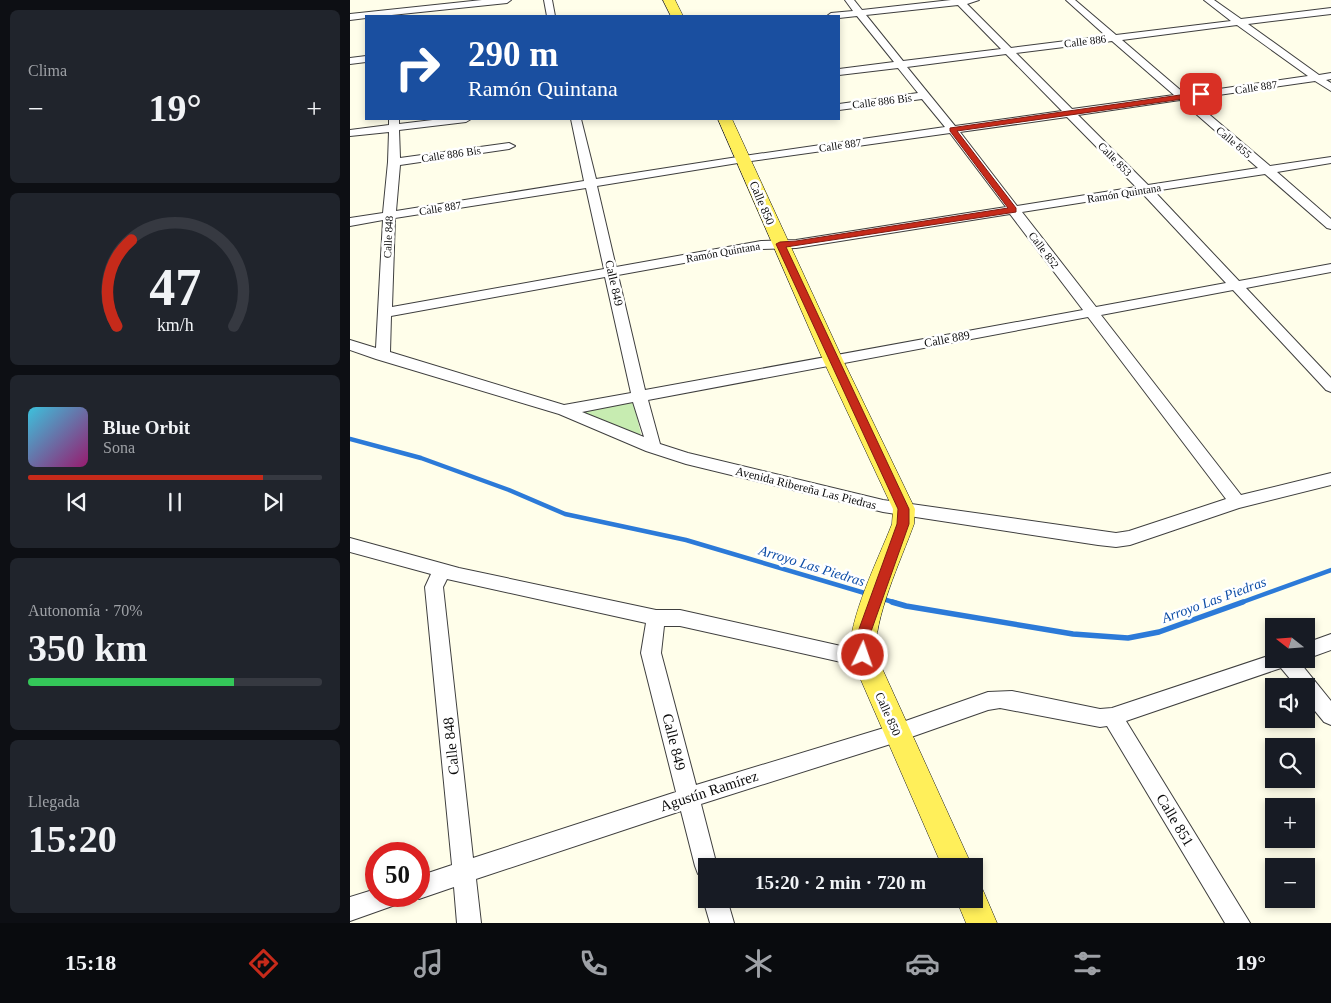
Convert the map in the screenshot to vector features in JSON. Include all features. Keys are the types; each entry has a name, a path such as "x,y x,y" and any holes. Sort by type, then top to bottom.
{"main road":[{"path":"669,0 676,15"},
{"name":"Calle 850","path":"725,120 833,360 904,509 903,524 867,620 862,640 863,655 896,733 953,858"},
{"path":"975,908 982,923"}],"street":[{"path":"400,0 400,14"},
{"path":"383,15 507,0"},
{"path":"548,0 551,15"},
{"name":"Calle 852","path":"850,0 1237,502"},
{"path":"840,15 975,0"},
{"name":"Calle 855","path":"1070,0 1331,225"},
{"path":"1208,0 1331,88"},
{"name":"Calle 853","path":"959,1 1146,190 1331,386"},
{"name":"Calle 886","path":"840,72 1331,11"},
{"path":"350,17 365,16"},
{"path":"350,61 365,59"},
{"name":"Calle 887","path":"350,222 744,159 1331,76"},
{"name":"Calle 886 Bis","path":"840,107 925,95"},
{"path":"350,133 394,123 448,120"},
{"name":"Calle 849","path":"576,120 639,396 653,440 652,447"},
{"name":"Calle 848","path":"381,356 383,350 389,216 394,162 394,123"},
{"name":"Calle 886 Bis","path":"394,162 509,146"},
{"name":"Ramón Quintana","path":"384,313 762,245 796,244 1331,160"},
{"name":"Calle 889","path":"564,410 1331,268"},
{"name":"Avenida Ribereña Las Piedras","path":"350,345 381,356 564,410 652,447 705,463 883,506 1116,540 1130,538 1237,502 1331,479"},
{"path":"350,545 459,575 656,618 680,618 841,654 863,655"},
{"name":"Calle 848","path":"442,570 434,587 469,923"},
{"name":"Calle 849","path":"656,618 651,653 704,858"},
{"path":"1315,648 1331,642"},
{"path":"1112,717 1265,665"},
{"path":"1291,668 1331,716"},
{"name":"Agustín Ramírez","path":"430,883 688,798 896,733 988,701 1000,699 1100,718 1112,717"},
{"name":"Calle 851","path":"1112,717 1238,923"},
{"path":"350,909 365,904"},
{"path":"718,908 722,923"}],"green space":[{"path":"633,400 641,434 637,436 577,410"}],"waterway":[{"name":"Arroyo Las Piedras","path":"350,439 421,458 509,490 565,514 686,540 868,594"},
{"name":"Arroyo Las Piedras","path":"1240,603 1331,570"},
{"name":"Arroyo Las Piedras","path":"880,598 896,603"},
{"name":"Arroyo Las Piedras","path":"892,602 906,606 1073,634 1128,638 1159,632 1243,602"}],"route":[{"path":"863,655 862,640 867,620 903,524 904,509 780,244 796,244 1013,210 952,130 1201,94"}]}
